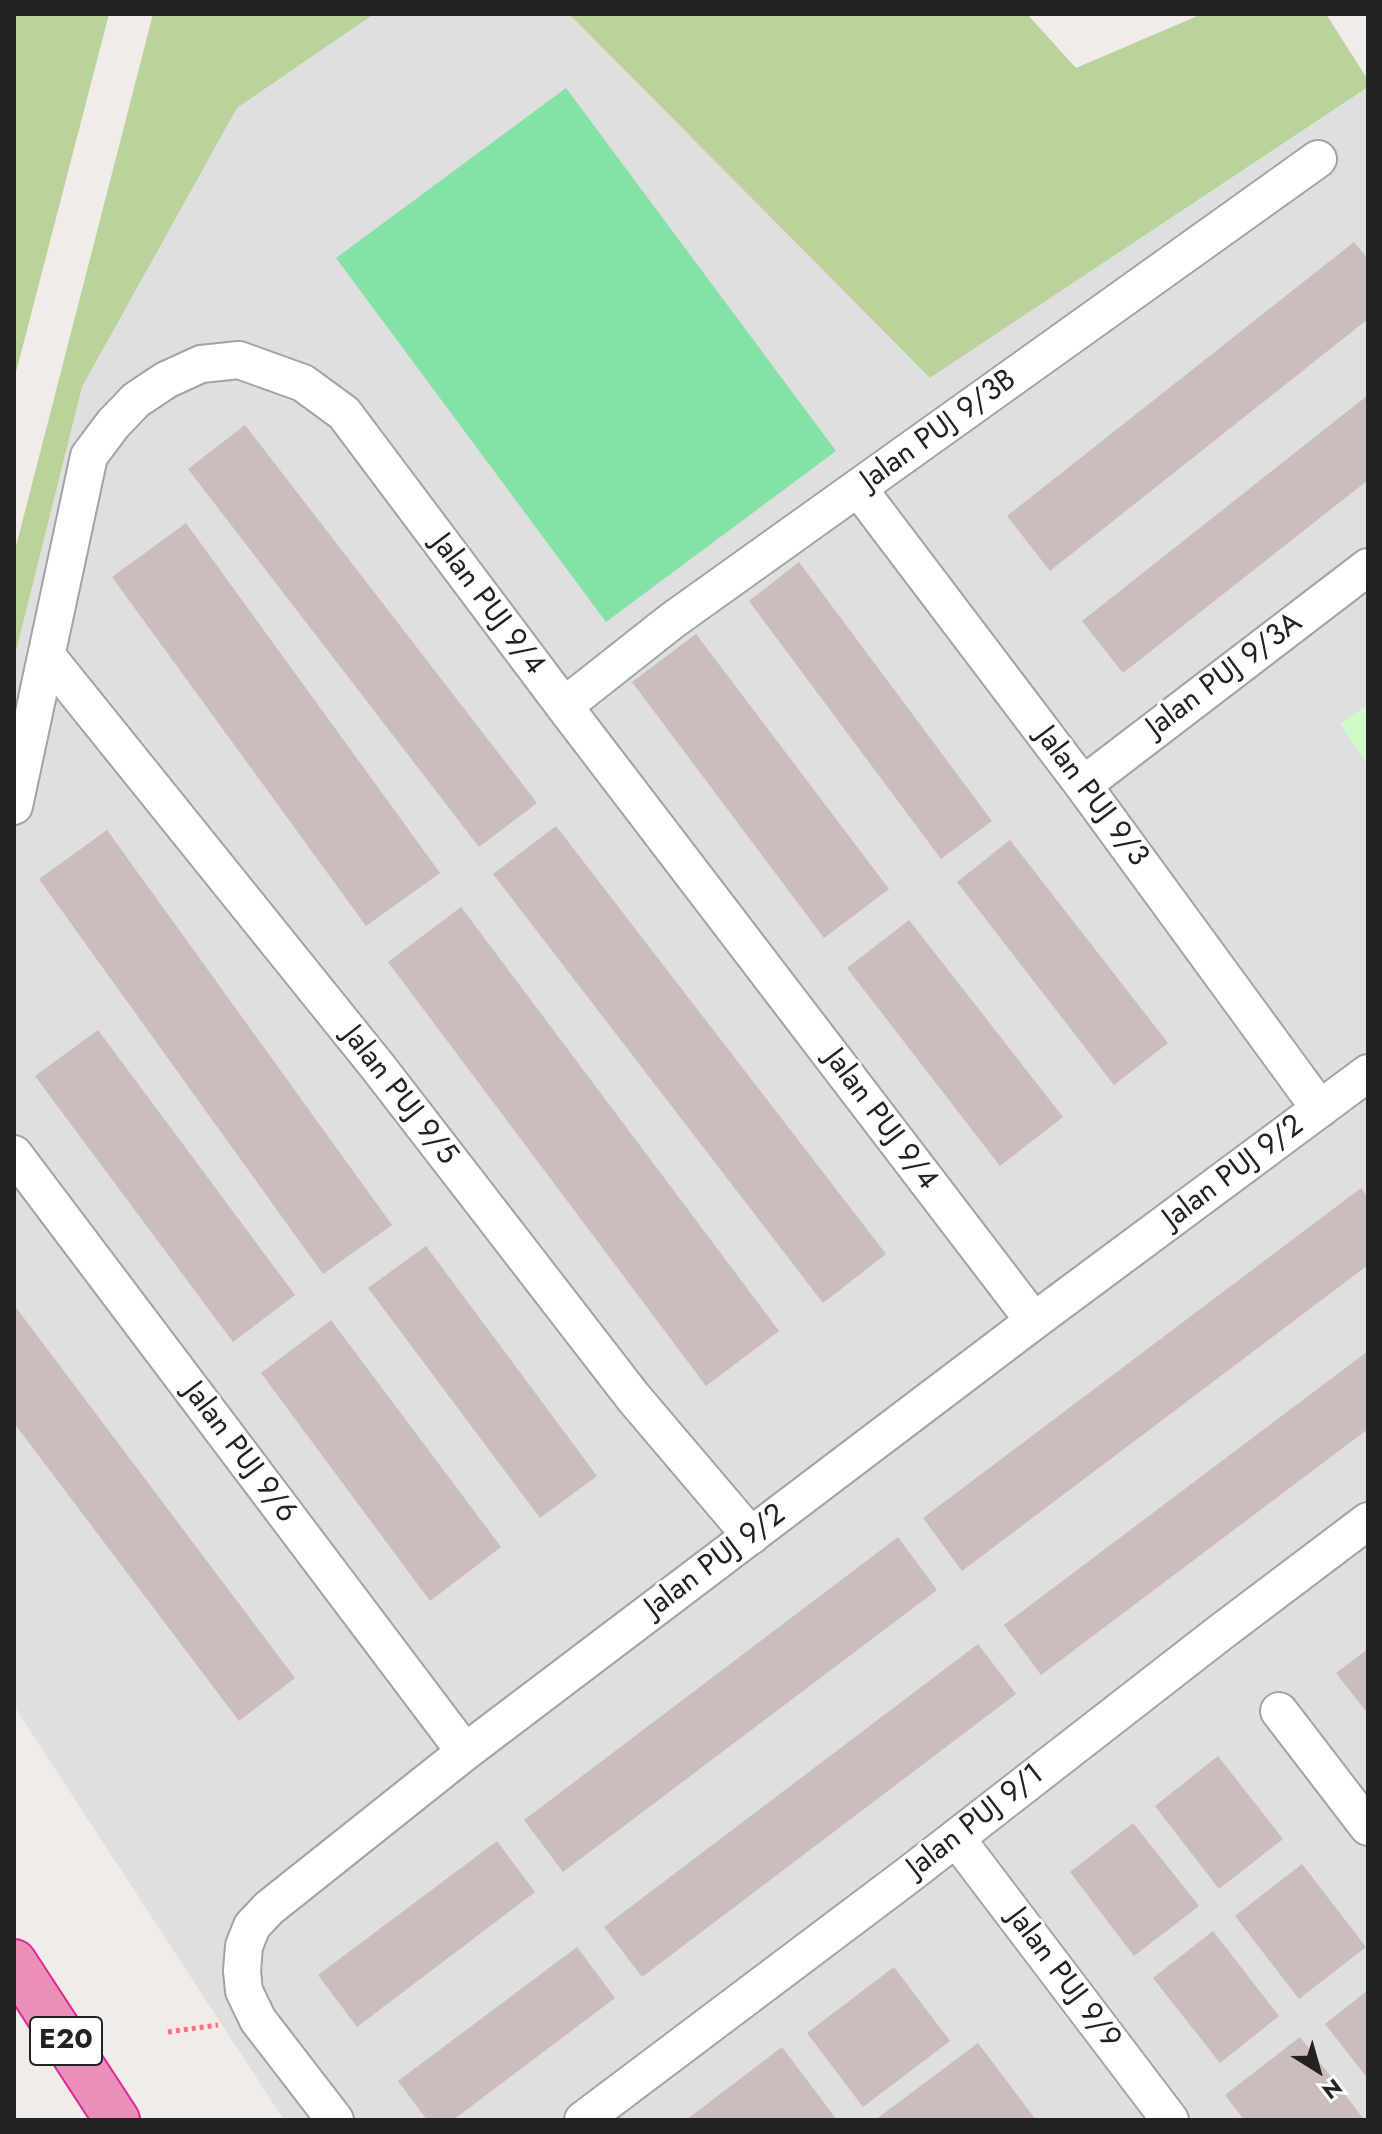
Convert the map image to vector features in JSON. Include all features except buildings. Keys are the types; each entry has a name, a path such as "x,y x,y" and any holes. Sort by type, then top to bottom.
{"highway":[{"name":"E20","path":"14,1962 117,2120"}],"street":[{"name":"Jalan PUJ 9/3B","path":"564,706 673,620 1318,159"},
{"name":"Jalan PUJ 9/4","path":"14,806 89,456 136,400 166,380 201,364 239,360 303,383 344,413 1034,1321"},
{"name":"Jalan PUJ 9/3","path":"858,488 1083,785 1320,1109"},
{"name":"Jalan PUJ 9/3A","path":"1083,785 1368,567"},
{"name":"Jalan PUJ 9/5","path":"47,656 378,1067 633,1397 751,1536"},
{"name":"Jalan PUJ 9/2","path":"335,2120 258,2020 244,1991 244,1946 252,1926 269,1908 465,1752 1034,1321 1368,1073"},
{"name":"Jalan PUJ 9/6","path":"14,1154 465,1752"},
{"name":"Jalan PUJ 9/1","path":"583,2120 1368,1521"},
{"path":"1279,1711 1368,1827"},
{"name":"Jalan PUJ 9/9","path":"956,1838 1159,2116"}],"path":[{"path":"168,2032 258,2020"}],"shaded area":[{"path":"374,14 569,14 930,378 1368,87 1368,2120 284,2120 14,1706 14,659 82,387 237,108"}],"green space":[{"path":"14,14 109,14 14,380"},
{"path":"153,14 374,14 237,108 82,387 14,659 14,554"},
{"path":"569,14 1027,14 1076,68 1202,14 1326,14 1368,80 1368,87 930,378"},
{"path":"566,88 836,451 606,622 336,258"},
{"path":"1368,705 1368,764 1340,724"}]}
